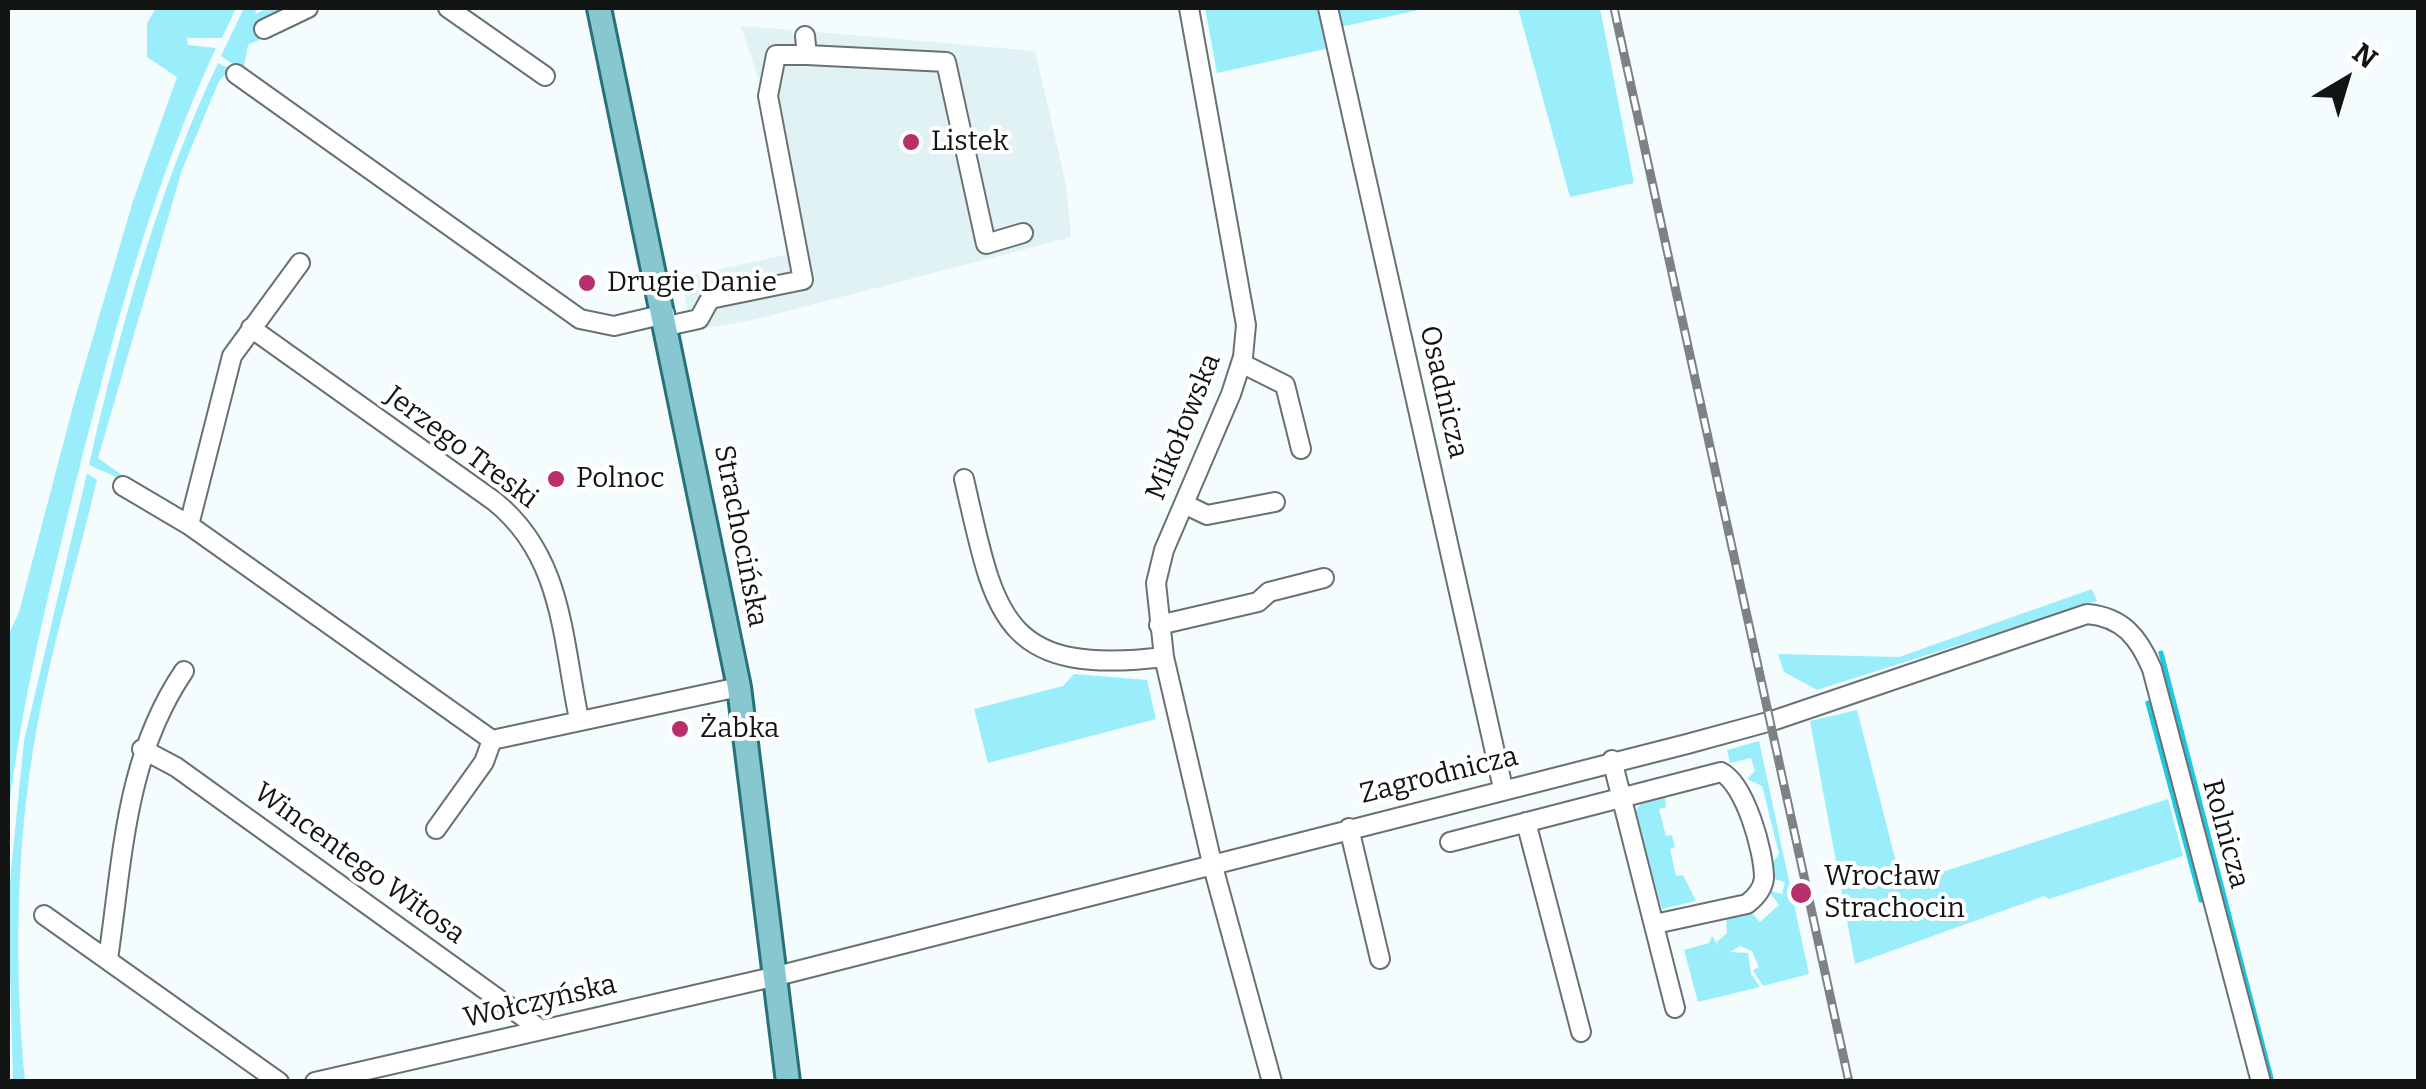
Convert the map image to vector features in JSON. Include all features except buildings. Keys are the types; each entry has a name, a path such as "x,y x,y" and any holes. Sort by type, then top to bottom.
{"main road":[{"name":"Strachocińska","path":"599,8 740,687 788,1082"}],"street":[{"path":"264,29 308,8"},
{"path":"448,8 545,76"},
{"name":"Mikołowska","path":"1189,8 1244,300 1241,363 1156,582 1159,625 1212,863 1272,1082"},
{"name":"Osadnicza","path":"1328,8 1503,788"},
{"path":"236,74 580,319 614,326 699,319 710,298 803,280 768,96 776,55 806,45 946,62 986,244 1023,233"},
{"path":"189,525 232,356 300,263"},
{"name":"Jerzego Treski","path":"251,328 494,501 528,534 547,568 579,719"},
{"path":"1241,363 1285,385 1302,450"},
{"path":"964,479 988,583 999,610 1016,631 1039,646 1066,656 1138,660 1164,656"},
{"path":"123,486 189,525 492,740 740,687"},
{"path":"1184,504 1207,515 1275,502"},
{"path":"1159,625 1258,602 1269,592 1324,578"},
{"name":"Zagrodnicza","path":"777,976 1775,720 2087,614 2108,616"},
{"name":"Rolnicza","path":"2108,616 2132,632 2152,669 2261,1082"},
{"path":"108,959 142,749 158,709 184,671"},
{"path":"436,829 484,762 492,740"},
{"name":"Wincentego Witosa","path":"142,749 176,767 540,1029"},
{"path":"1612,760 1675,1008"},
{"path":"1450,842 1721,772 1738,783 1746,801 1764,877 1757,896 1748,904 1655,924"},
{"path":"1526,822 1581,1032"},
{"path":"1349,828 1380,960"},
{"path":"44,916 279,1082"},
{"name":"Wołczyńska","path":"314,1082 777,976"}],"shaded area":[{"path":"156,8 236,8 222,38 187,38 188,45 216,48 155,201 108,359 38,640 8,816 8,636 19,612 76,395 133,201 177,77 147,57 147,23"},
{"path":"244,8 257,8 255,14 269,8 286,8 256,23 263,38 248,45 243,71 221,56"},
{"path":"1205,8 1428,8 1327,30 1330,48 1217,73"},
{"path":"1518,8 1600,8 1634,183 1570,197"},
{"name":"Listek","path":"741,26 791,30 793,35 817,32 1035,51 1066,184 1071,237 757,319 692,331 681,277 790,254 758,100 761,87"},
{"path":"218,63 230,69 219,81 182,170 98,458 137,486 89,465 159,210"},
{"path":"87,473 97,480 49,669 29,775 19,906 19,994 25,1081 13,1081 8,900 24,741"},
{"path":"2092,589 2097,601 1817,690 1784,672 1778,654 1899,657"},
{"path":"1074,674 1147,680 1156,719 988,763 974,709 1063,686"},
{"path":"1857,710 1902,885 2168,799 2183,856 2049,899 2044,896 1855,964 1810,721"},
{"path":"1759,741 1809,974 1763,986 1753,970 1759,967 1752,951 1740,946 1730,952 1748,953 1751,974 1760,987 1698,1002 1684,950 1709,943 1712,936 1719,947 1717,942 1727,933 1726,917 1749,910 1760,922 1779,905 1768,890 1782,894 1785,882 1771,878 1769,867 1779,854 1762,786 1747,779 1755,771 1751,758 1730,763 1727,750"},
{"path":"1665,795 1666,807 1659,809 1666,836 1672,835 1675,847 1670,849 1676,876 1683,875 1696,901 1662,909 1635,812 1643,800"}],"waterway":[{"path":"2161,653 2272,1082"},
{"path":"2148,703 2201,900"}],"railway":[{"path":"1614,8 1849,1082"}],"place":[{"name":"Listek","path":"911,142"},
{"name":"Drugie Danie","path":"587,283"},
{"name":"Polnoc","path":"556,479"},
{"name":"Żabka","path":"680,729"},
{"name":"Wrocław Strachocin","path":"1801,893"}]}
